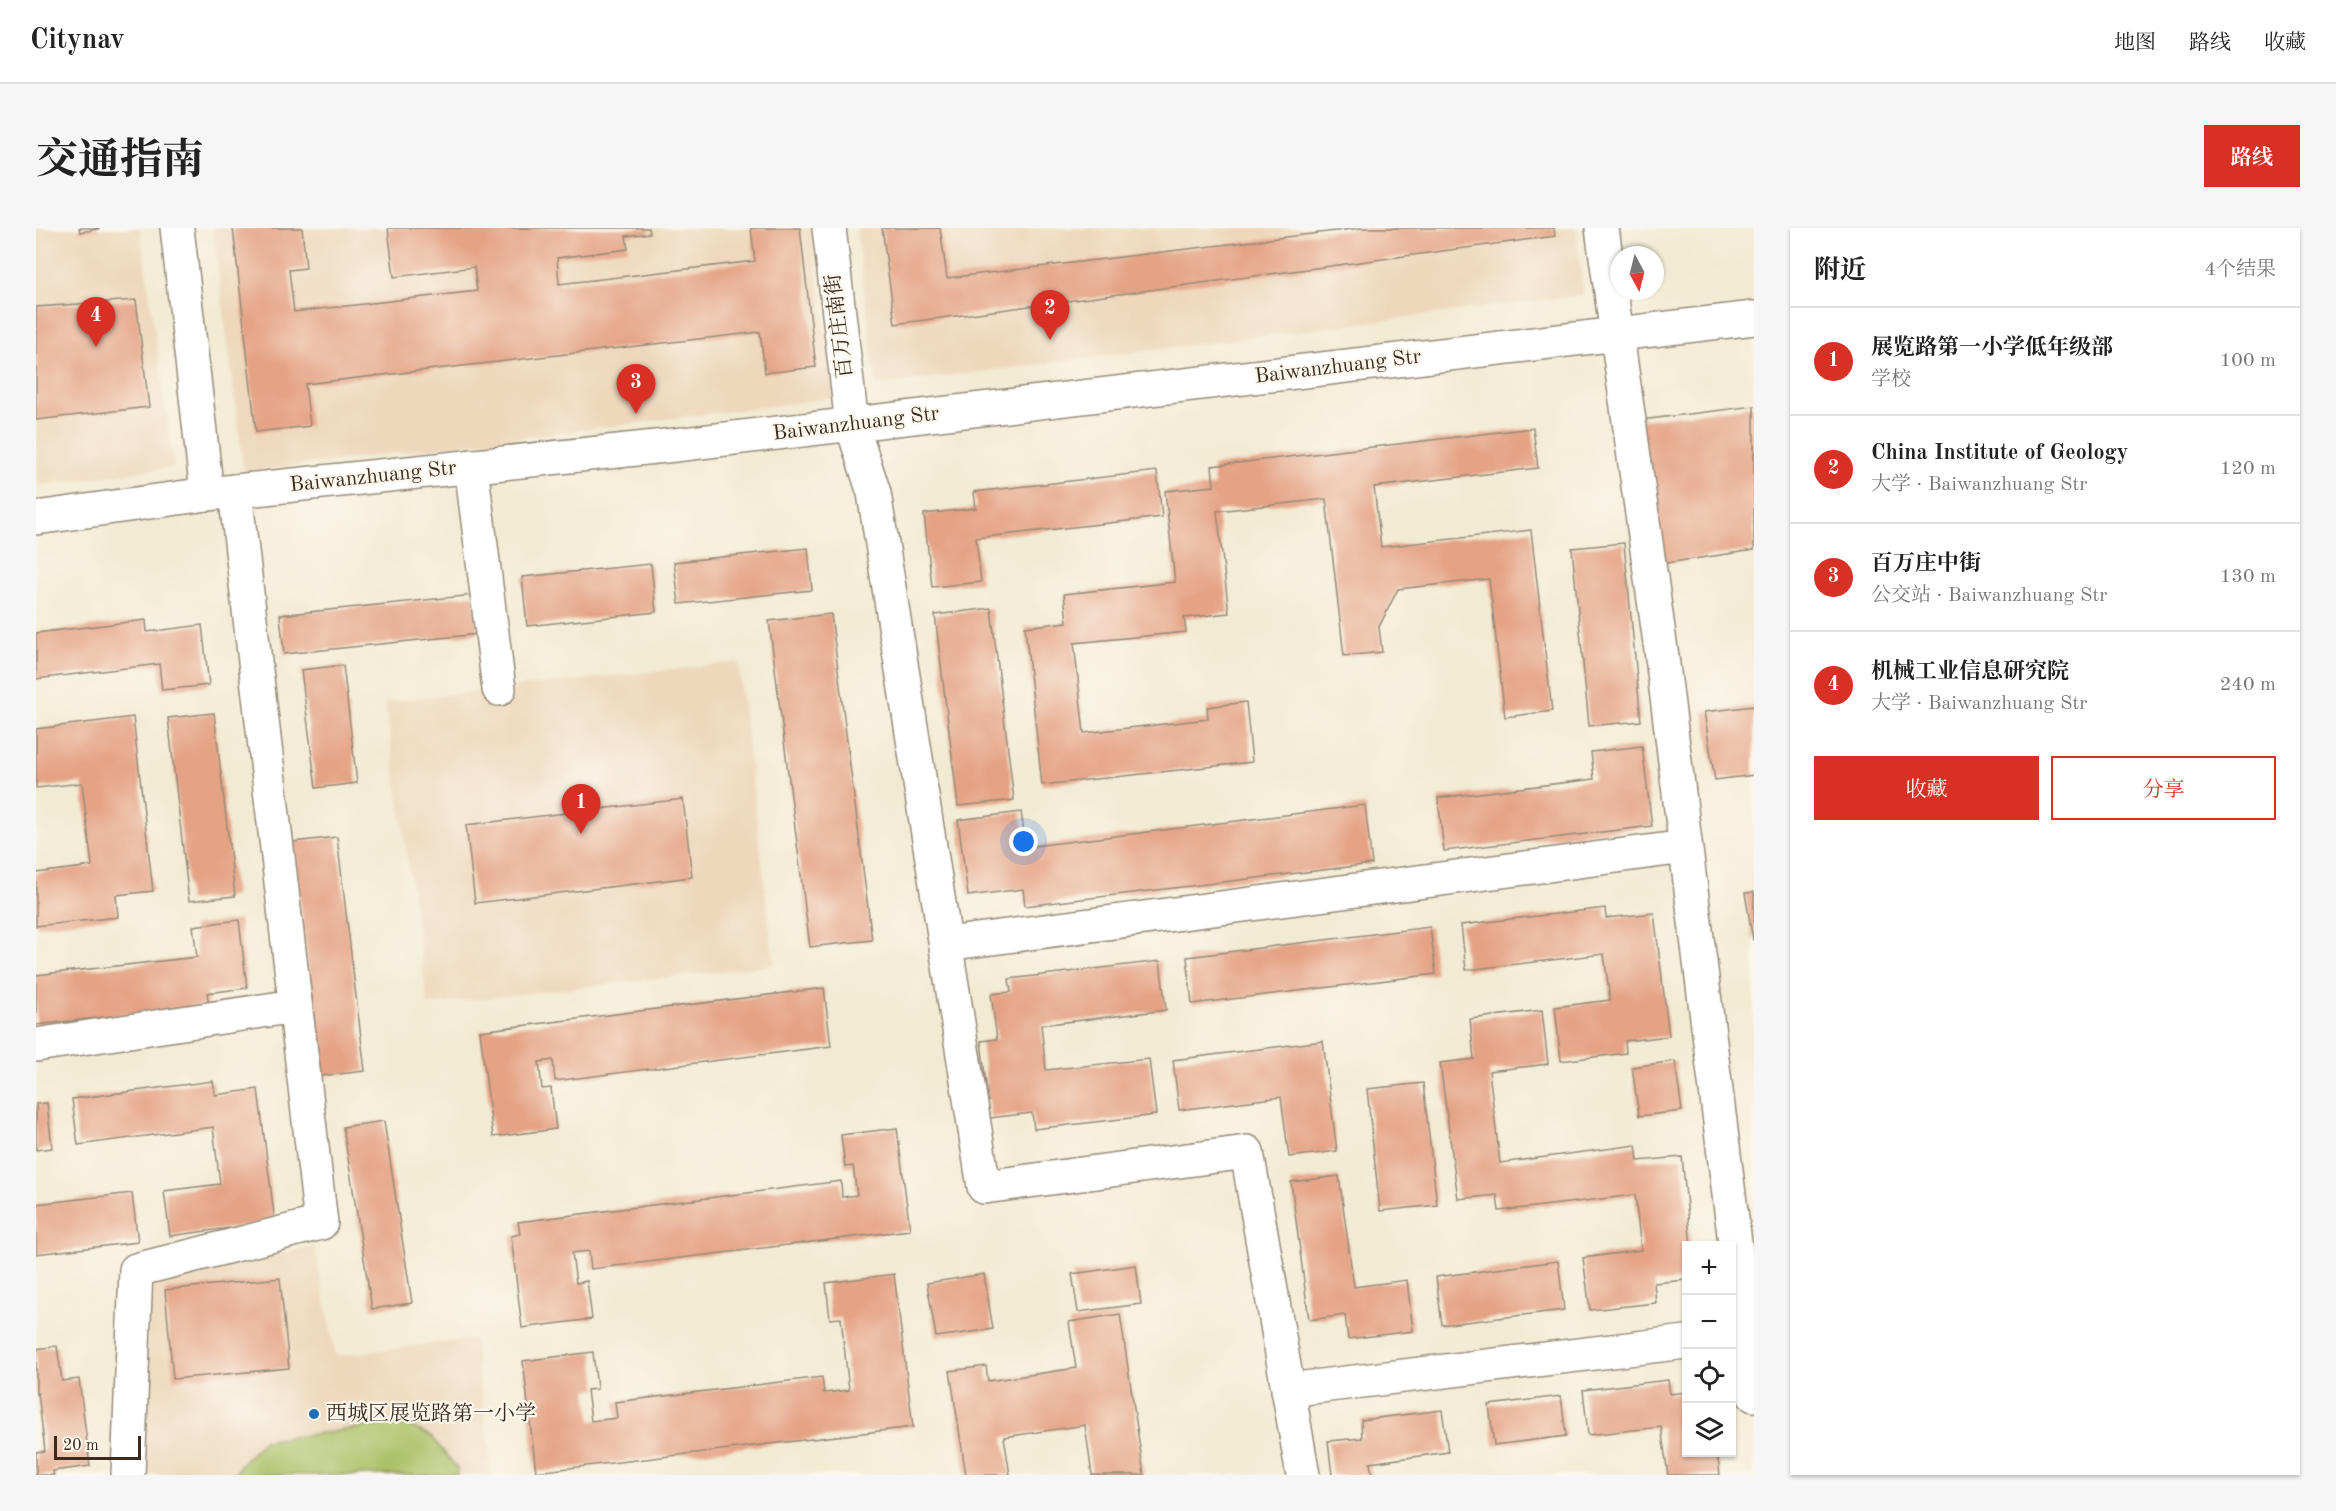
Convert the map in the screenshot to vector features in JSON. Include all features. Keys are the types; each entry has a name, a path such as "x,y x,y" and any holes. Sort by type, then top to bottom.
{"street":[{"path":"128,1475 136,1270 321,1223 295,1006 221,493 177,228"},
{"name":"百万庄南街","path":"829,228 852,424 874,494 984,1187 1247,1152 1288,1390"},
{"path":"1602,228 1619,335 1685,847 1744,1336 1754,1395"},
{"name":"Baiwanzhuang Str","path":"36,518 221,493 852,424 1754,318"},
{"path":"471,466 499,689"},
{"path":"946,944 1685,847"},
{"path":"36,1046 295,1006"},
{"path":"1303,1475 1288,1390 1682,1342"}],"shaded area":[{"path":"36,228 140,228 174,467 36,486"},
{"path":"213,228 812,228 834,398 244,472"},
{"path":"856,228 1576,228 1583,295 876,385"},
{"path":"738,662 774,965 428,1005 385,702"},
{"name":"西城区展览路第一小学","path":"314,1246 336,1356 474,1339 492,1475 142,1475 149,1283"}],"green space":[{"path":"401,1422 431,1436 457,1468 457,1475 235,1475 240,1465 264,1441"}],"building":[{"path":"79,228 99,228 99,229 80,232"},
{"path":"233,228 302,228 306,268 289,270 294,312 477,291 474,267 394,277 388,228 649,228 650,233 626,236 628,249 557,258 559,284 755,261 751,228 800,228 816,367 765,373 760,332 305,384 310,426 256,432"},
{"path":"882,228 940,228 947,278 1361,228 1554,228 1555,236 895,324"},
{"path":"136,300 149,407 36,420 36,307"},
{"path":"1754,406 1754,550 1660,564 1641,420"},
{"path":"1533,428 1538,468 1374,487 1381,547 1531,530 1552,711 1505,717 1489,579 1398,589 1379,627 1382,652 1344,656 1326,499 1217,511 1229,613 1184,618 1186,632 1074,643 1084,733 1208,719 1207,707 1246,702 1252,762 1042,785 1025,627 1067,622 1064,594 1175,582 1165,491 1214,486 1212,466"},
{"path":"1157,471 1162,517 976,538 981,582 932,587 924,514 976,508 974,492"},
{"path":"1624,543 1641,721 1589,726 1572,548"},
{"path":"808,548 812,590 679,604 674,562"},
{"path":"651,564 656,612 527,626 522,577"},
{"path":"474,595 478,634 284,654 280,615"},
{"path":"991,608 1014,800 958,806 935,615"},
{"path":"831,614 872,940 810,947 769,621"},
{"path":"146,620 147,632 202,625 209,685 162,690 159,664 36,679 36,633"},
{"path":"343,665 357,783 316,788 301,670"},
{"path":"1754,706 1754,775 1715,780 1704,712"},
{"path":"214,713 235,896 189,901 168,718"},
{"path":"133,717 153,891 116,895 118,917 36,926 36,873 92,866 82,783 36,788 36,729"},
{"path":"1642,746 1652,826 1444,851 1438,798 1594,779 1591,752"},
{"path":"683,799 692,877 475,903 466,825"},
{"path":"1365,805 1372,864 1025,906 1023,889 968,896 958,820 1021,812 1026,847"},
{"path":"337,837 365,1071 321,1076 293,842"},
{"path":"1754,892 1754,940 1753,940 1745,893"},
{"path":"1605,908 1606,918 1654,913 1669,1036 1625,1041 1626,1053 1561,1061 1555,1007 1610,1000 1604,954 1466,970 1461,925"},
{"path":"239,920 247,988 207,993 209,1005 36,1025 36,975 197,957 193,926"},
{"path":"1430,927 1436,974 1192,1004 1187,957"},
{"path":"1160,961 1166,1010 1041,1025 1046,1070 1149,1059 1156,1115 1034,1129 1032,1113 990,1118 981,1041 997,1039 991,994 1011,992 1009,979"},
{"path":"824,988 831,1046 555,1081 553,1060 539,1062 542,1089 551,1088 556,1129 493,1137 480,1031"},
{"path":"1542,1010 1548,1064 1489,1071 1500,1163 1636,1145 1638,1161 1682,1157 1690,1241 1682,1241 1682,1280 1654,1283 1656,1303 1590,1310 1583,1258 1641,1250 1635,1195 1499,1211 1497,1195 1458,1199 1440,1063 1474,1059 1470,1019"},
{"path":"1323,1041 1337,1151 1289,1157 1281,1097 1179,1110 1173,1060"},
{"path":"1675,1061 1682,1111 1639,1116 1632,1067"},
{"path":"213,1081 215,1095 258,1089 275,1222 170,1236 164,1191 220,1184 213,1127 78,1145 72,1099"},
{"path":"1423,1083 1437,1205 1380,1211 1367,1089"},
{"path":"47,1103 52,1148 36,1150 36,1104"},
{"path":"384,1121 412,1303 372,1309 343,1127"},
{"path":"897,1128 910,1230 591,1269 589,1251 572,1253 576,1283 587,1281 592,1319 522,1328 511,1236 520,1234 518,1222 841,1181 842,1197 857,1195 853,1166 845,1167 841,1135"},
{"path":"1339,1176 1354,1287 1407,1280 1413,1331 1348,1339 1345,1315 1309,1320 1291,1182"},
{"path":"132,1193 138,1242 36,1254 36,1204"},
{"path":"1558,1261 1564,1310 1442,1325 1436,1277"},
{"path":"1136,1265 1141,1304 1078,1312 1072,1274"},
{"path":"894,1274 913,1427 536,1472 523,1361 593,1352 597,1389 587,1390 591,1421 617,1418 615,1402 822,1377 824,1393 849,1390 841,1318 830,1319 826,1283"},
{"path":"984,1274 993,1329 936,1337 927,1283"},
{"path":"280,1278 289,1368 173,1379 165,1290"},
{"path":"1120,1314 1144,1475 1092,1475 1085,1425 1004,1437 1010,1475 966,1475 950,1371 986,1366 988,1381 1076,1368 1069,1322"},
{"path":"57,1346 62,1381 79,1379 90,1466 53,1471 54,1475 36,1475 36,1452 45,1451 38,1393 36,1394 36,1349"},
{"path":"1668,1380 1670,1394 1682,1392 1682,1457 1718,1457 1720,1475 1668,1475 1661,1427 1588,1435 1583,1390"},
{"path":"1561,1396 1566,1436 1494,1445 1489,1405"},
{"path":"1442,1410 1448,1452 1370,1463 1372,1475 1332,1475 1328,1441 1362,1438 1361,1420"}],"place":[{"name":"China Institute of Geology","path":"1050,340"},
{"name":"机械工业信息研究院","path":"96,347"},
{"name":"百万庄中街","path":"636,414"},
{"name":"展览路第一小学低年级部","path":"581,834"},
{"name":"西城区展览路第一小学","path":"314,1414"}]}
